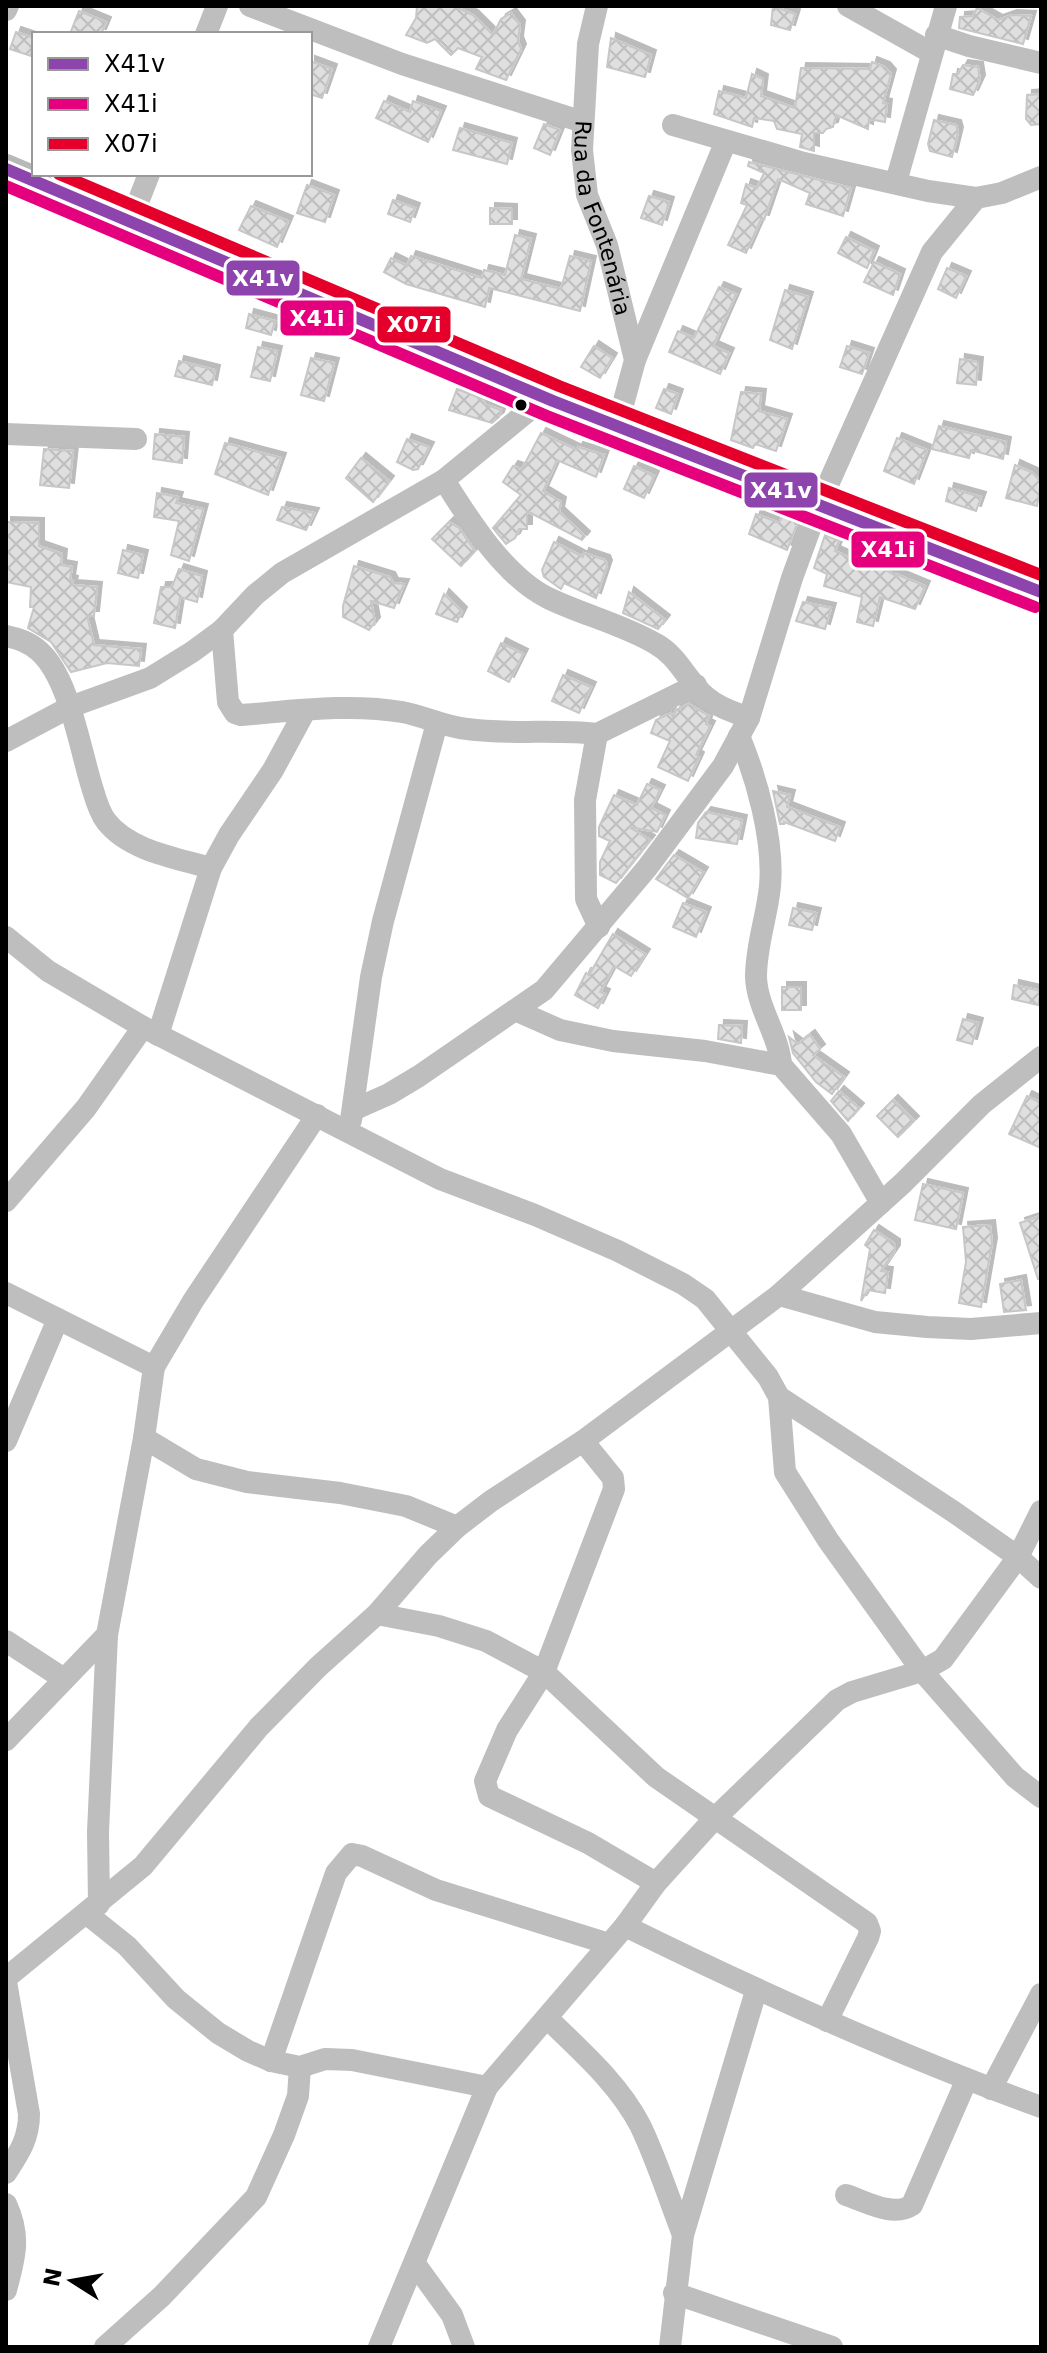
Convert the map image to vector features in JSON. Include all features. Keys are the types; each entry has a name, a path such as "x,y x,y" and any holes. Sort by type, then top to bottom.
{"street":[{"path":"207,32 217,6"},
{"path":"250,6 402,64 583,122"},
{"name":"Rua da Fontenária","path":"597,6 588,44 582,150 587,195 607,245 635,360 617,427"},
{"path":"848,6 933,43 1041,63"},
{"path":"896,182 946,6"},
{"path":"673,125 804,163 928,191 976,198 1002,193 1041,177"},
{"path":"635,360 726,141"},
{"path":"6,171 131,220 544,398 1041,592"},
{"path":"131,220 148,176"},
{"path":"350,1121 544,990 647,868 723,766 744,727 818,507 932,252 976,198"},
{"path":"6,741 70,707 150,678 222,630 255,595 282,573 444,480 544,398"},
{"path":"6,434 136,439"},
{"path":"444,480 467,515 521,580 547,598 658,645 678,662 703,695 744,727 767,840 770,885 757,952 756,981 763,1009 781,1065 841,1134 881,1203"},
{"path":"222,630 228,702 235,713 241,715 374,709 404,712 465,729 597,734 696,685"},
{"path":"6,636 26,641 41,652 52,666 70,707 83,759 106,821 125,837 153,851 211,868"},
{"path":"6,1201 150,1031 211,868 229,835 273,770 305,711"},
{"path":"350,1121 374,963 437,723"},
{"path":"597,734 585,800 586,899 599,927"},
{"path":"6,937 48,971 150,1031 317,1115 350,1121 440,1179 535,1215 631,1257 705,1299 732,1329 779,1397 785,1472 828,1540 922,1671 1015,1777 1041,1797"},
{"path":"517,1011 560,1030 781,1065"},
{"path":"6,2173 29,2132 29,2114 6,1980 143,1866 259,1727 318,1667 377,1614 457,1527 583,1441 779,1295 881,1203 982,1104 1041,1057"},
{"path":"317,1115 193,1301 154,1367 144,1438 107,1635 93,1909 176,1999 218,2033 271,2061 300,2067 325,2059 352,2060 487,2087"},
{"path":"6,1293 154,1367"},
{"path":"779,1295 875,1322 971,1329 1041,1323"},
{"path":"6,1441 58,1319"},
{"path":"779,1397 1018,1557 1041,1578"},
{"path":"144,1438 196,1469 247,1482 340,1493 406,1506 457,1527"},
{"path":"583,1441 615,1484 544,1672 507,1730 485,1781 489,1796 588,1843 656,1883"},
{"path":"379,2347 487,2087 625,1926 656,1883 714,1819 837,1700 852,1692 922,1671 943,1659 1018,1557 1041,1511"},
{"path":"377,1614 439,1626 486,1641 544,1672 656,1777 867,1923 870,1931 868,1938 827,2021"},
{"path":"6,1740 107,1635"},
{"path":"6,1641 64,1679"},
{"path":"271,2061 336,1873 352,1854 436,1890 609,1944"},
{"path":"625,1926 756,1991 1041,2107"},
{"path":"670,2347 683,2235 756,1991"},
{"path":"991,2089 1041,1994"},
{"path":"547,2018 590,2060 640,2125 683,2235"},
{"path":"105,2347 162,2296 256,2197 298,2096 300,2067"},
{"path":"846,2195 893,2210 905,2210 912,2205 967,2079"},
{"path":"6,2204 15,2224 15,2256 6,2290"},
{"path":"415,2264 452,2315 464,2347"},
{"path":"674,2293 832,2347"}],"building":[{"path":"417,6 454,6 473,15 493,35 501,19 511,13 520,25 518,41 521,49 506,80 476,69 482,57 458,48 451,55 435,39 427,43 406,35 416,18"},
{"path":"773,6 795,14 790,30 771,25"},
{"path":"977,8 998,20 1012,15 1031,16 1023,44 959,28 960,17 973,16"},
{"path":"79,11 106,22 102,32 71,32"},
{"path":"16,32 32,37 31,56 10,49"},
{"path":"611,38 651,55 645,77 607,67"},
{"path":"312,62 332,69 322,98 312,95"},
{"path":"872,62 885,67 891,74 883,103 887,104 885,122 869,119 868,129 836,115 833,127 823,133 814,133 814,151 800,147 802,134 777,129 774,121 754,118 752,127 714,114 719,91 746,98 752,74 763,79 761,96 795,108 801,68 870,69"},
{"path":"963,65 978,67 980,80 973,95 950,89 953,74 958,74"},
{"path":"1041,94 1041,124 1031,125 1026,119 1027,95"},
{"path":"384,101 410,112 413,101 441,111 428,142 376,118"},
{"path":"934,120 956,125 958,132 952,157 930,151 928,144"},
{"path":"544,124 560,130 550,155 534,148"},
{"path":"460,128 512,143 507,164 453,150"},
{"path":"749,162 851,188 843,216 806,204 810,193 778,179 764,220 761,219 746,253 728,245 747,205 741,203 746,184 757,188 764,173 748,166"},
{"path":"307,185 334,195 325,222 297,213"},
{"path":"649,196 669,202 662,225 641,218"},
{"path":"393,200 415,208 410,222 388,214"},
{"path":"251,206 288,221 277,247 239,230"},
{"path":"490,208 512,209 512,224 490,224"},
{"path":"515,235 531,239 521,279 561,289 570,256 591,261 580,311 489,288 485,307 406,284 384,272 391,258 407,266 411,256 482,278 484,270 505,275"},
{"path":"846,237 874,251 867,268 838,253"},
{"path":"874,262 900,274 893,295 864,282"},
{"path":"947,268 966,276 956,298 938,289"},
{"path":"719,287 736,294 713,346 729,353 720,374 669,352 678,331 694,338"},
{"path":"785,290 808,297 792,349 770,340"},
{"path":"249,314 275,321 271,335 246,328"},
{"path":"594,346 612,358 600,378 581,367"},
{"path":"847,346 869,353 862,374 840,367"},
{"path":"258,347 277,351 270,381 251,377"},
{"path":"311,358 334,363 324,401 301,395"},
{"path":"960,359 978,362 976,385 957,383"},
{"path":"179,361 215,370 212,385 175,376"},
{"path":"457,389 501,410 499,417 492,423 449,410"},
{"path":"664,389 678,394 671,414 656,408"},
{"path":"741,392 761,394 759,411 787,419 776,451 755,444 753,448 731,440"},
{"path":"939,426 1006,442 1003,459 971,450 969,458 932,449"},
{"path":"541,433 577,450 578,447 604,455 596,477 557,460 543,491 561,502 559,512 585,536 582,540 527,511 527,529 519,529 515,538 506,544 493,528 521,495 503,482 513,466 522,469"},
{"path":"155,434 184,437 182,463 153,459"},
{"path":"897,438 927,450 914,484 884,471"},
{"path":"407,439 429,447 418,469 413,470 397,462"},
{"path":"225,443 281,458 268,495 215,474"},
{"path":"44,449 73,451 69,488 40,485"},
{"path":"361,458 389,481 373,502 346,478"},
{"path":"1015,465 1033,473 1041,482 1037,506 1006,498"},
{"path":"634,466 654,476 644,498 624,489"},
{"path":"949,488 981,497 976,511 946,501"},
{"path":"157,493 178,497 176,503 203,509 189,561 171,555 179,521 154,517"},
{"path":"282,507 314,513 306,530 277,520"},
{"path":"756,514 779,523 783,515 798,521 787,550 749,534"},
{"path":"6,522 39,523 39,546 62,554 61,565 72,567 72,585 97,587 94,616 87,616 94,645 141,649 139,666 107,663 71,672 51,642 28,628 34,607 30,607 31,587 6,582"},
{"path":"449,522 459,528 475,551 461,566 432,539"},
{"path":"825,535 839,541 835,551 863,564 866,559 896,576 925,586 915,609 880,597 873,626 857,622 862,597 824,586 827,574 814,568"},
{"path":"554,542 583,557 584,553 605,560 607,565 596,598 564,583 561,589 544,577 542,570"},
{"path":"123,550 143,555 138,578 118,573"},
{"path":"354,566 390,577 393,583 404,584 394,608 371,601 375,622 369,630 343,617"},
{"path":"179,569 202,576 197,602 180,597 175,628 154,623 161,587 172,587"},
{"path":"629,592 665,620 658,629 623,613"},
{"path":"444,594 462,612 457,622 436,614"},
{"path":"803,602 831,608 825,629 796,621"},
{"path":"501,643 523,654 509,682 488,671"},
{"path":"563,675 591,687 579,713 552,701"},
{"path":"689,704 709,716 706,724 710,726 688,781 658,767 670,741 651,733 656,720 671,713 673,717 676,710"},
{"path":"647,784 660,790 651,808 665,815 657,832 629,827 650,840 616,883 600,875 600,862 610,841 599,836 599,827 614,795 637,805"},
{"path":"773,791 790,795 787,807 840,827 835,841 784,822 780,824"},
{"path":"706,812 742,820 737,844 696,838 698,823"},
{"path":"674,855 703,872 688,898 656,879"},
{"path":"683,903 706,912 696,937 673,927"},
{"path":"793,908 816,913 812,930 789,925"},
{"path":"613,934 645,954 631,976 614,966 600,992 605,994 598,1008 575,995"},
{"path":"1014,985 1041,991 1038,1005 1012,999"},
{"path":"782,987 801,987 801,1010 782,1010"},
{"path":"963,1019 978,1023 972,1044 957,1040"},
{"path":"719,1025 742,1026 741,1043 718,1039"},
{"path":"810,1035 820,1049 813,1055 844,1077 832,1094 816,1082 793,1053 789,1037 798,1044"},
{"path":"839,1091 859,1108 848,1121 831,1101"},
{"path":"1027,1096 1041,1103 1041,1148 1009,1134"},
{"path":"893,1100 914,1121 898,1137 877,1116"},
{"path":"923,1184 963,1193 956,1229 915,1220"},
{"path":"1041,1216 1041,1279 1038,1279 1020,1223"},
{"path":"990,1225 992,1243 981,1307 959,1303 966,1262 963,1227"},
{"path":"874,1230 895,1244 895,1250 881,1271 888,1272 885,1293 868,1290 861,1301 870,1249 865,1245"},
{"path":"1021,1280 1026,1310 1004,1312 1000,1284"}],"transit line":[{"name":"X41v","path":"6,169 553,401 1041,592"},
{"name":"X07i","path":"64,176 559,386 1041,575"},
{"name":"X41i","path":"6,186 547,416 1035,607"}]}
